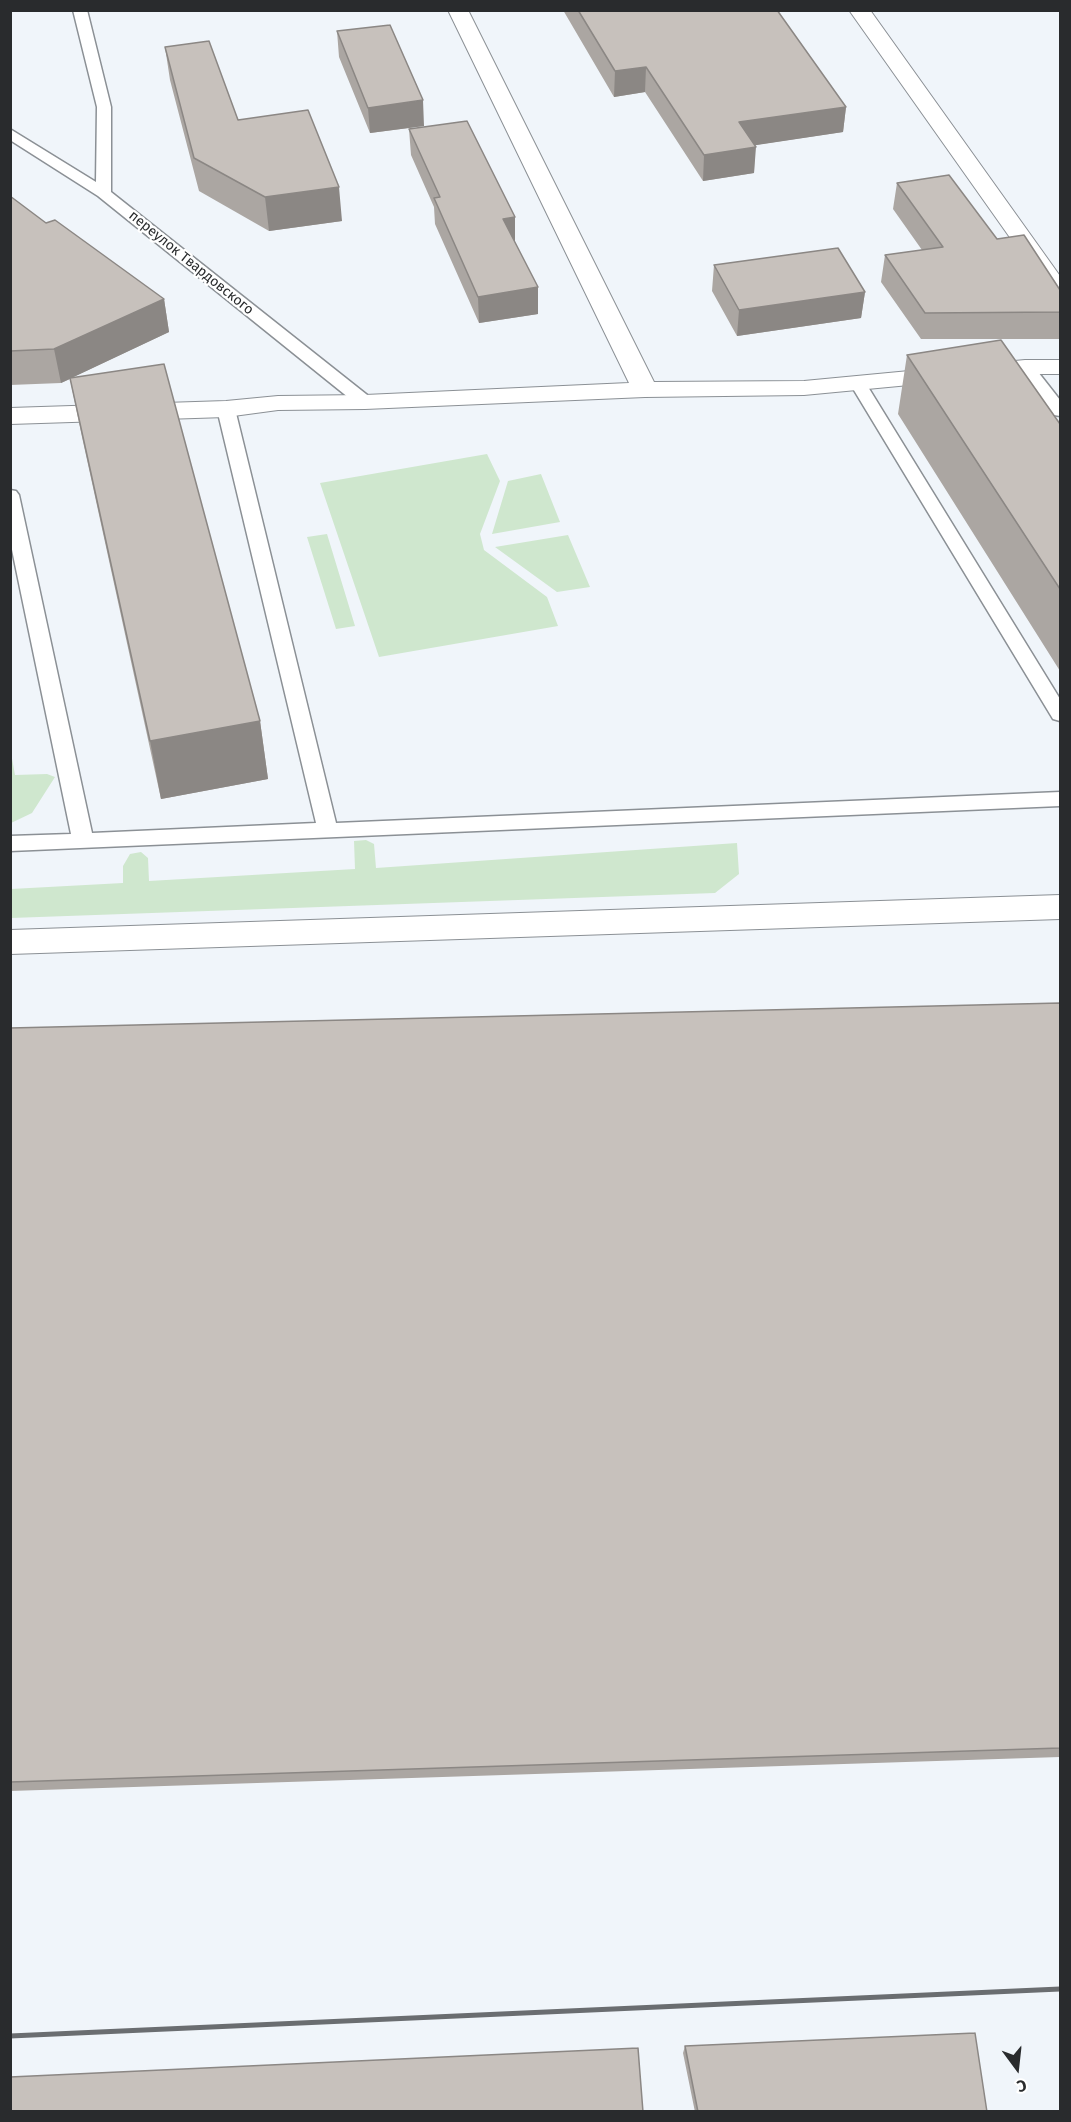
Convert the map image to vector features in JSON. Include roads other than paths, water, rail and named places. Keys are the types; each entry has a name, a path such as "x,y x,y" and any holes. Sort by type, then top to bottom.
{"street":[{"path":"458,10 645,390"},
{"path":"859,10 1060,292"},
{"path":"10,416 226,409 278,402 365,402 645,390 804,388 1025,367 1060,367"},
{"path":"10,942 1060,907"}],"lane":[{"path":"80,10 104,107 103,193"},
{"name":"переулок Твардовского","path":"10,133 103,193 365,402"},
{"path":"1025,367 1060,411"},
{"path":"857,382 1060,714"},
{"path":"226,409 328,830"},
{"path":"10,495 83,841"},
{"path":"10,844 1060,799"}],"railway":[{"path":"10,2036 1060,1989"}]}
